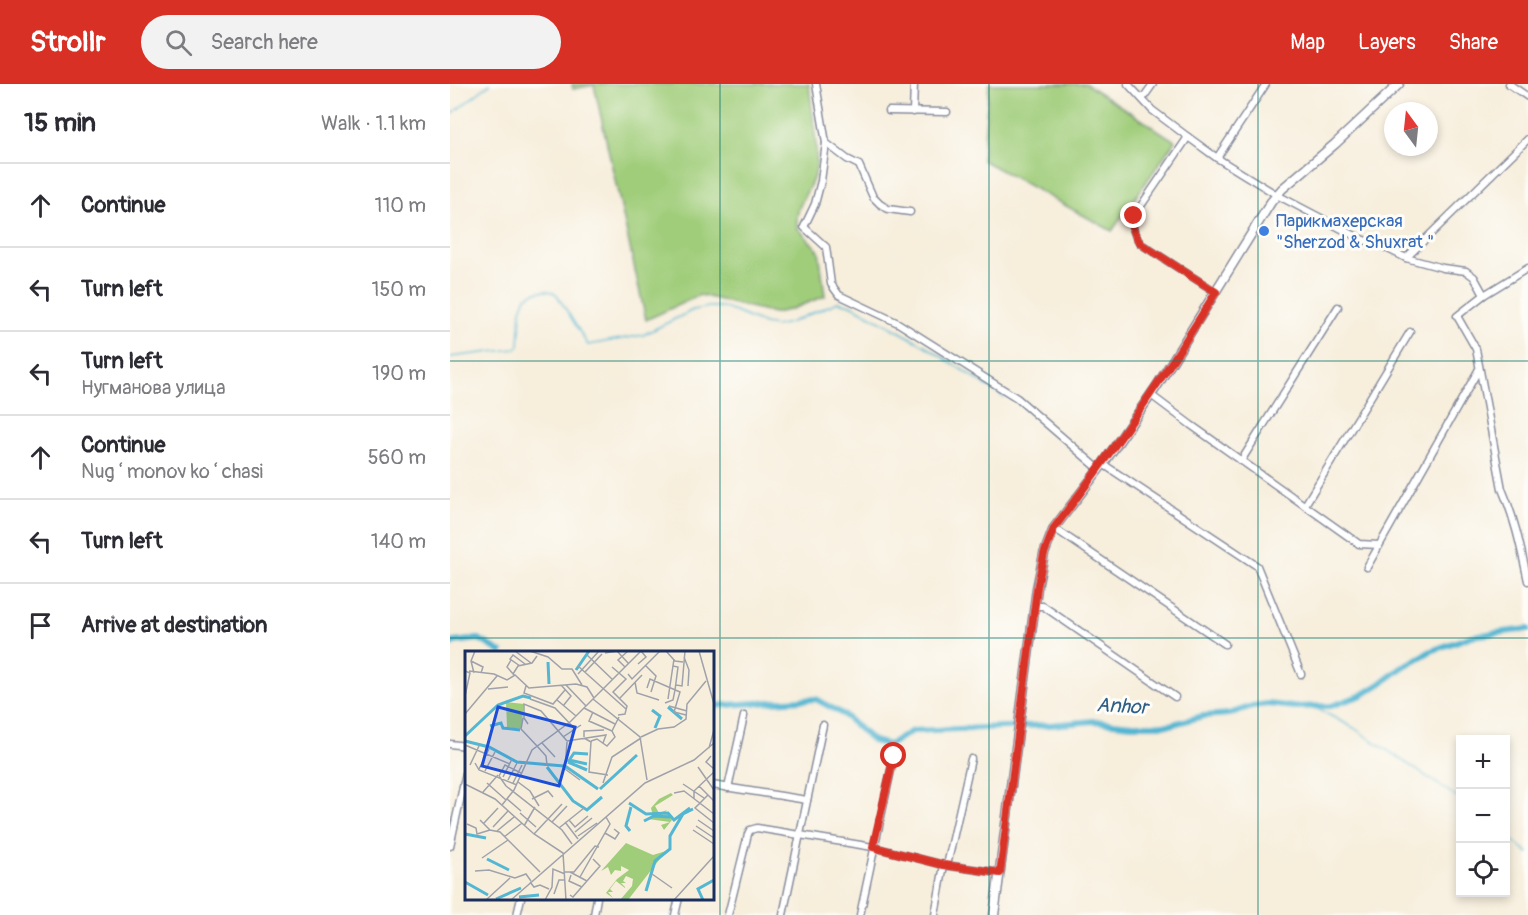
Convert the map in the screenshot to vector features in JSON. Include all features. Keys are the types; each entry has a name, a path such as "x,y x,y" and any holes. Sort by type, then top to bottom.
{"main road":[{"path":"994,915 1035,606 1042,562 1054,528 1101,467 1151,395 1261,217 1277,195 1399,84"}],"street":[{"path":"816,84 826,143 821,181 804,227 826,247 830,279 834,290 845,299 898,323 1017,398 1101,467 1257,566 1301,674"},
{"path":"913,112 914,84"},
{"path":"1128,84 1152,110 1217,158 1277,195 1361,239 1406,258 1443,268 1466,271 1474,277 1484,295"},
{"path":"1143,99 1153,84"},
{"path":"1217,158 1266,84"},
{"path":"1509,84 1528,97"},
{"path":"889,111 947,112"},
{"path":"1188,136 1134,216 1133,230 1141,244 1216,292"},
{"path":"1406,258 1528,139"},
{"path":"826,143 859,165 873,197 880,204 888,209 910,212"},
{"path":"1528,268 1484,295 1457,316 1476,349 1502,489 1522,546 1528,581"},
{"path":"1240,461 1338,307"},
{"path":"1305,505 1410,332"},
{"path":"1366,567 1480,368"},
{"path":"1151,395 1240,461 1359,544 1379,545"},
{"path":"1054,528 1225,644"},
{"path":"1035,606 1043,606 1175,697"},
{"path":"728,788 744,716"},
{"path":"783,915 823,725"},
{"path":"450,744 465,746"},
{"path":"860,915 894,756"},
{"path":"935,915 944,865 948,861 971,759"},
{"path":"450,846 465,778"},
{"path":"714,785 807,800"},
{"path":"728,915 750,830 757,828 873,847 944,865 1000,873"},
{"path":"517,915 521,900"},
{"path":"594,915 597,900"},
{"path":"675,915 679,900"}],"green space":[{"path":"572,84 809,84 817,161 814,177 800,206 797,221 798,228 819,251 825,296 789,310 774,313 700,295 646,320 594,85 573,89"},
{"path":"989,84 1086,84 1175,141 1112,231 982,160"}],"waterway":[{"path":"450,115 490,84"},
{"path":"450,357 515,349 519,346 521,310 526,297 541,291 549,291 557,295 588,345 643,335 693,310 709,307 723,307 764,324 776,326 789,323 838,302 851,305 924,345 1004,397"},
{"name":"Anhor","path":"714,706 816,699 844,715 873,741 889,745 912,731 1094,721 1132,725 1170,725 1203,716 1229,714 1252,706 1268,704 1294,707 1331,706 1362,695 1431,651 1472,636 1528,629"},
{"name":"Anhor","path":"450,645 454,642 479,639 499,651"},
{"path":"1312,706 1354,728 1456,796"},
{"path":"1510,838 1528,853"}],"place":[{"name":"Парикмахерская \"Sherzod & Shuxrat \"","path":"1264,231"}],"route":[{"path":"894,756 873,847 944,865 1000,873 1037,588 1049,539 1054,528 1103,464 1157,386 1216,292 1141,244 1133,230 1134,216"}]}
